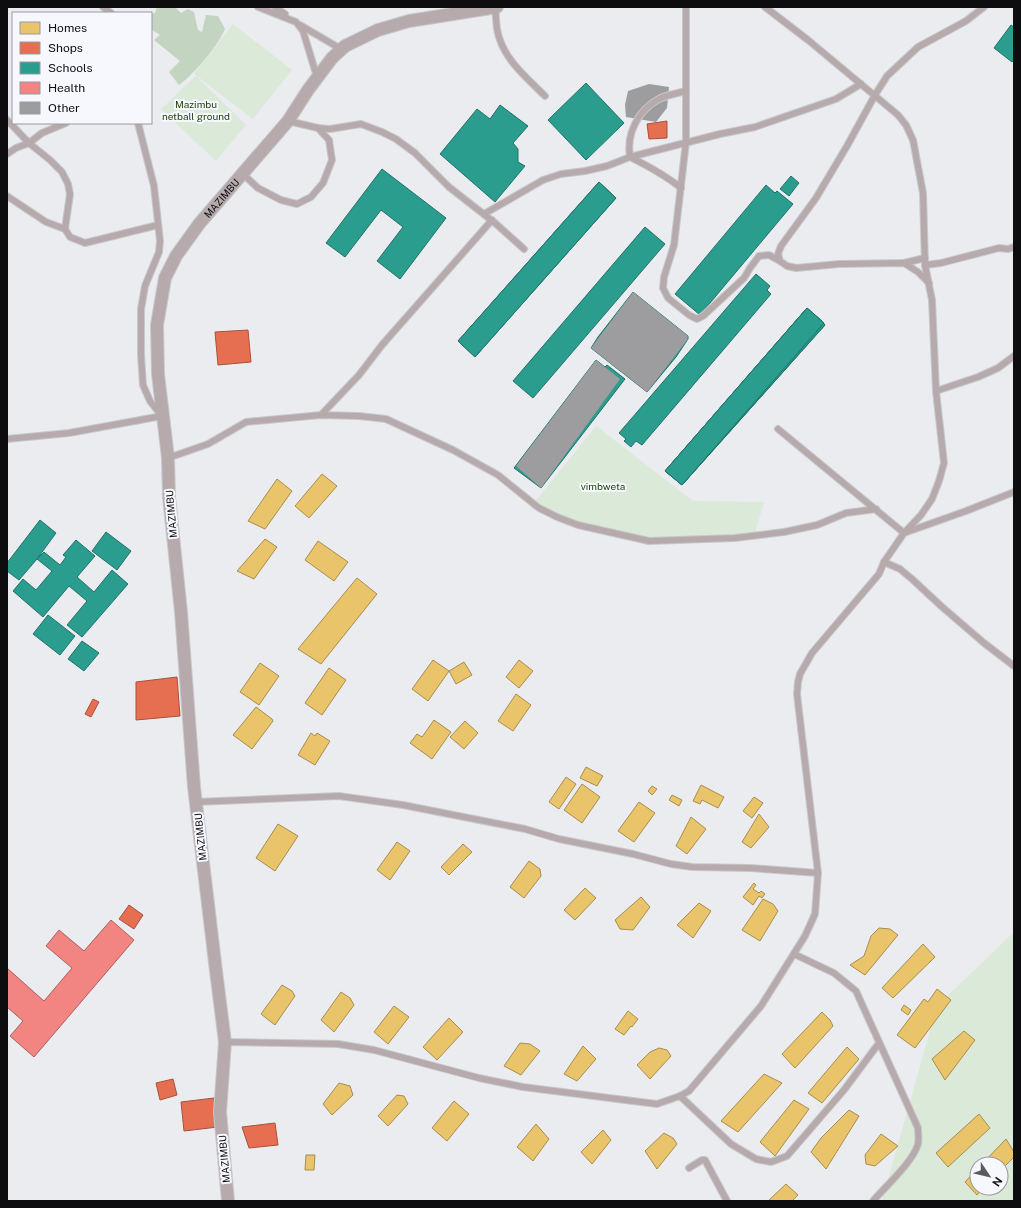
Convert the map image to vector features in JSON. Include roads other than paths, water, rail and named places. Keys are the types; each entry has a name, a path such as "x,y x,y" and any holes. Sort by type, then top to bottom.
{"street":[{"name":"MAZIMBU","path":"228,1201 220,1112 225,1042 196,802 181,612 169,497 168,458 158,374 157,325 165,278 170,266 192,234 288,121 317,78 341,49 353,41 378,30 409,21 496,7"}],"lane":[{"path":"258,7 296,22 303,30 317,78"},
{"path":"275,7 296,22 341,49"},
{"path":"496,7 497,30 503,48 516,68 545,96"},
{"path":"686,7 686,142 674,245 664,277 663,288 668,298 689,315 697,319 703,316 744,278 759,256 769,255 787,266 796,268 839,264 904,263 925,258"},
{"path":"225,1042 338,1044 374,1050 479,1078 524,1087 575,1095 657,1104 680,1096 689,1091 761,1006 805,936 815,914 818,873 797,694 798,682 802,670 812,653 879,574 884,562 904,533 932,499 944,463 936,391 932,300 925,265 923,193 913,140 903,120 875,94 765,7"},
{"path":"780,261 778,254 781,246 816,198 847,146 875,94 887,76 918,47 966,21 984,7"},
{"path":"484,214 543,180 561,174 607,166 630,157 686,142 755,127 836,99 861,84"},
{"path":"630,157 630,135 633,127 645,110 659,99 686,91"},
{"path":"7,120 29,143 62,172 68,184 70,194 64,229"},
{"path":"288,121 318,128 330,129 361,124 396,139 415,153 449,187 492,220 524,249"},
{"path":"7,154 16,148 29,143 42,133 64,124"},
{"path":"7,439 69,433 162,416 150,401 144,389 140,334 141,310 143,294 160,247 154,186 138,124"},
{"path":"243,174 258,188 281,200 297,204 311,197 323,183 332,160 329,140 318,128"},
{"path":"630,157 660,173 680,188"},
{"path":"7,196 46,222 64,229 70,237 86,243 158,225"},
{"path":"321,414 359,375 382,345 492,220"},
{"path":"925,265 998,248 1008,249 1014,247"},
{"path":"904,263 918,272 929,283"},
{"path":"936,391 978,377 998,368 1014,356"},
{"path":"168,458 208,444 246,422 321,414 339,414 386,419 453,450 498,475 539,508 557,517 578,525 649,540 735,538 784,532 823,524 836,517 846,514 876,509"},
{"path":"778,429 904,533"},
{"path":"904,533 1014,492"},
{"path":"884,562 900,569 973,634 1014,666"},
{"path":"196,802 339,796 403,805 525,829 559,839 671,864 692,867 750,868 818,873"},
{"path":"794,954 834,974 856,991 918,1128 918,1144 912,1157 873,1201"},
{"path":"680,1096 731,1144 756,1159 771,1162 787,1156 844,1090 879,1042"},
{"path":"689,1168 702,1160 705,1160 727,1201"}],"park label":[{"name":"Mazimbu netball ground","path":"196,110"},
{"name":"vimbweta","path":"603,486"}]}
